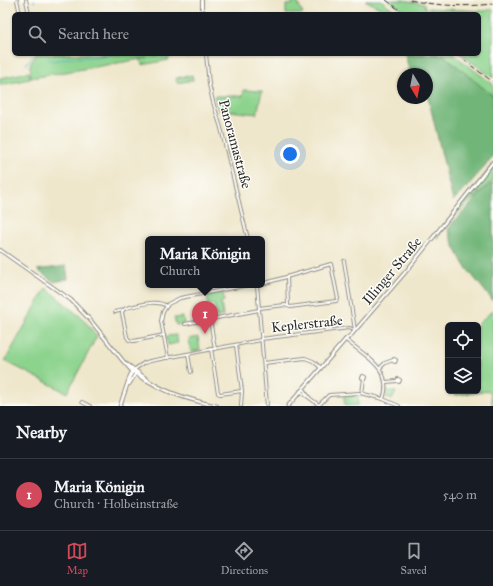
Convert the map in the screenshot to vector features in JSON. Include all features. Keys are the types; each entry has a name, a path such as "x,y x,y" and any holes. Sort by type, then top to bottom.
{"street":[{"path":"17,0 20,12"},
{"path":"26,0 29,12"},
{"path":"202,0 202,12"},
{"name":"Panoramastraße","path":"206,56 212,98 221,128 247,236"},
{"name":"Illinger Straße","path":"288,406 408,269 493,162"},
{"path":"0,250 55,288 76,305 119,356 135,372 152,383 176,395 217,406"},
{"path":"344,261 355,330"},
{"path":"185,324 259,309 288,305 290,307 336,301 338,299 331,264 265,283"},
{"path":"287,277 288,305"},
{"path":"168,358 161,319 167,306 180,298 233,288"},
{"path":"259,288 261,340 267,406"},
{"path":"114,312 155,302 167,306"},
{"path":"123,310 122,315 129,340 134,341 164,335"},
{"path":"210,320 216,349"},
{"name":"Keplerstraße","path":"135,372 142,364 261,340 349,328 355,330"},
{"path":"345,340 359,349 380,368 386,382 386,389 383,399"},
{"path":"236,345 242,391 241,406"},
{"path":"211,350 218,393 242,391"},
{"path":"188,354 191,372"},
{"path":"263,363 305,358 313,361 321,368"},
{"path":"380,368 385,363 393,360"},
{"path":"120,406 127,386 135,372"},
{"path":"362,393 364,379"},
{"path":"386,382 397,381"},
{"path":"302,390 319,406 329,395 362,393 383,399 399,406"},
{"path":"82,402 90,406"}],"green space":[{"path":"292,0 296,0 302,12 286,12 286,5 293,4"},
{"path":"365,0 381,0 396,12 387,12"},
{"path":"389,0 404,0 424,4 425,8 484,11 493,9 493,78 464,56 481,56 481,12 405,12"},
{"path":"35,56 169,56 169,60 142,65 140,59 31,78 30,65"},
{"path":"406,56 444,56 493,96 493,156 453,201 430,104 433,104 433,68 408,68"},
{"path":"444,56 456,56 493,84 493,96"},
{"path":"29,72 30,79 0,85 0,78"},
{"path":"192,75 193,80 177,83 176,78"},
{"path":"244,90 262,91 257,114 218,110 214,96 243,96"},
{"path":"493,164 493,180 451,219 437,238 437,234"},
{"path":"493,182 493,301 464,265 448,230 453,222 467,209 480,193"},
{"path":"66,266 68,279 54,282 37,270"},
{"path":"46,288 82,318 97,336 67,393 5,361"},
{"path":"223,292 224,301 221,302 223,316 217,317 214,304 208,305 207,295"},
{"path":"493,310 493,406 491,393 488,391 481,392 480,322"},
{"path":"183,317 184,324 176,325 174,318"},
{"path":"176,335 178,343 168,345 166,336"},
{"path":"198,337 200,350 191,352 189,339"},
{"path":"387,390 396,392 392,400 386,397"},
{"path":"358,395 358,405 345,405 344,396"}],"waterway":[{"path":"26,65 32,56"},
{"path":"48,59 53,61 68,58 100,56"}],"railway":[{"path":"386,0 402,12"},
{"path":"410,0 431,4 493,4"},
{"path":"459,56 493,82"}],"place":[{"name":"Maria Königin","path":"205,334"}]}
